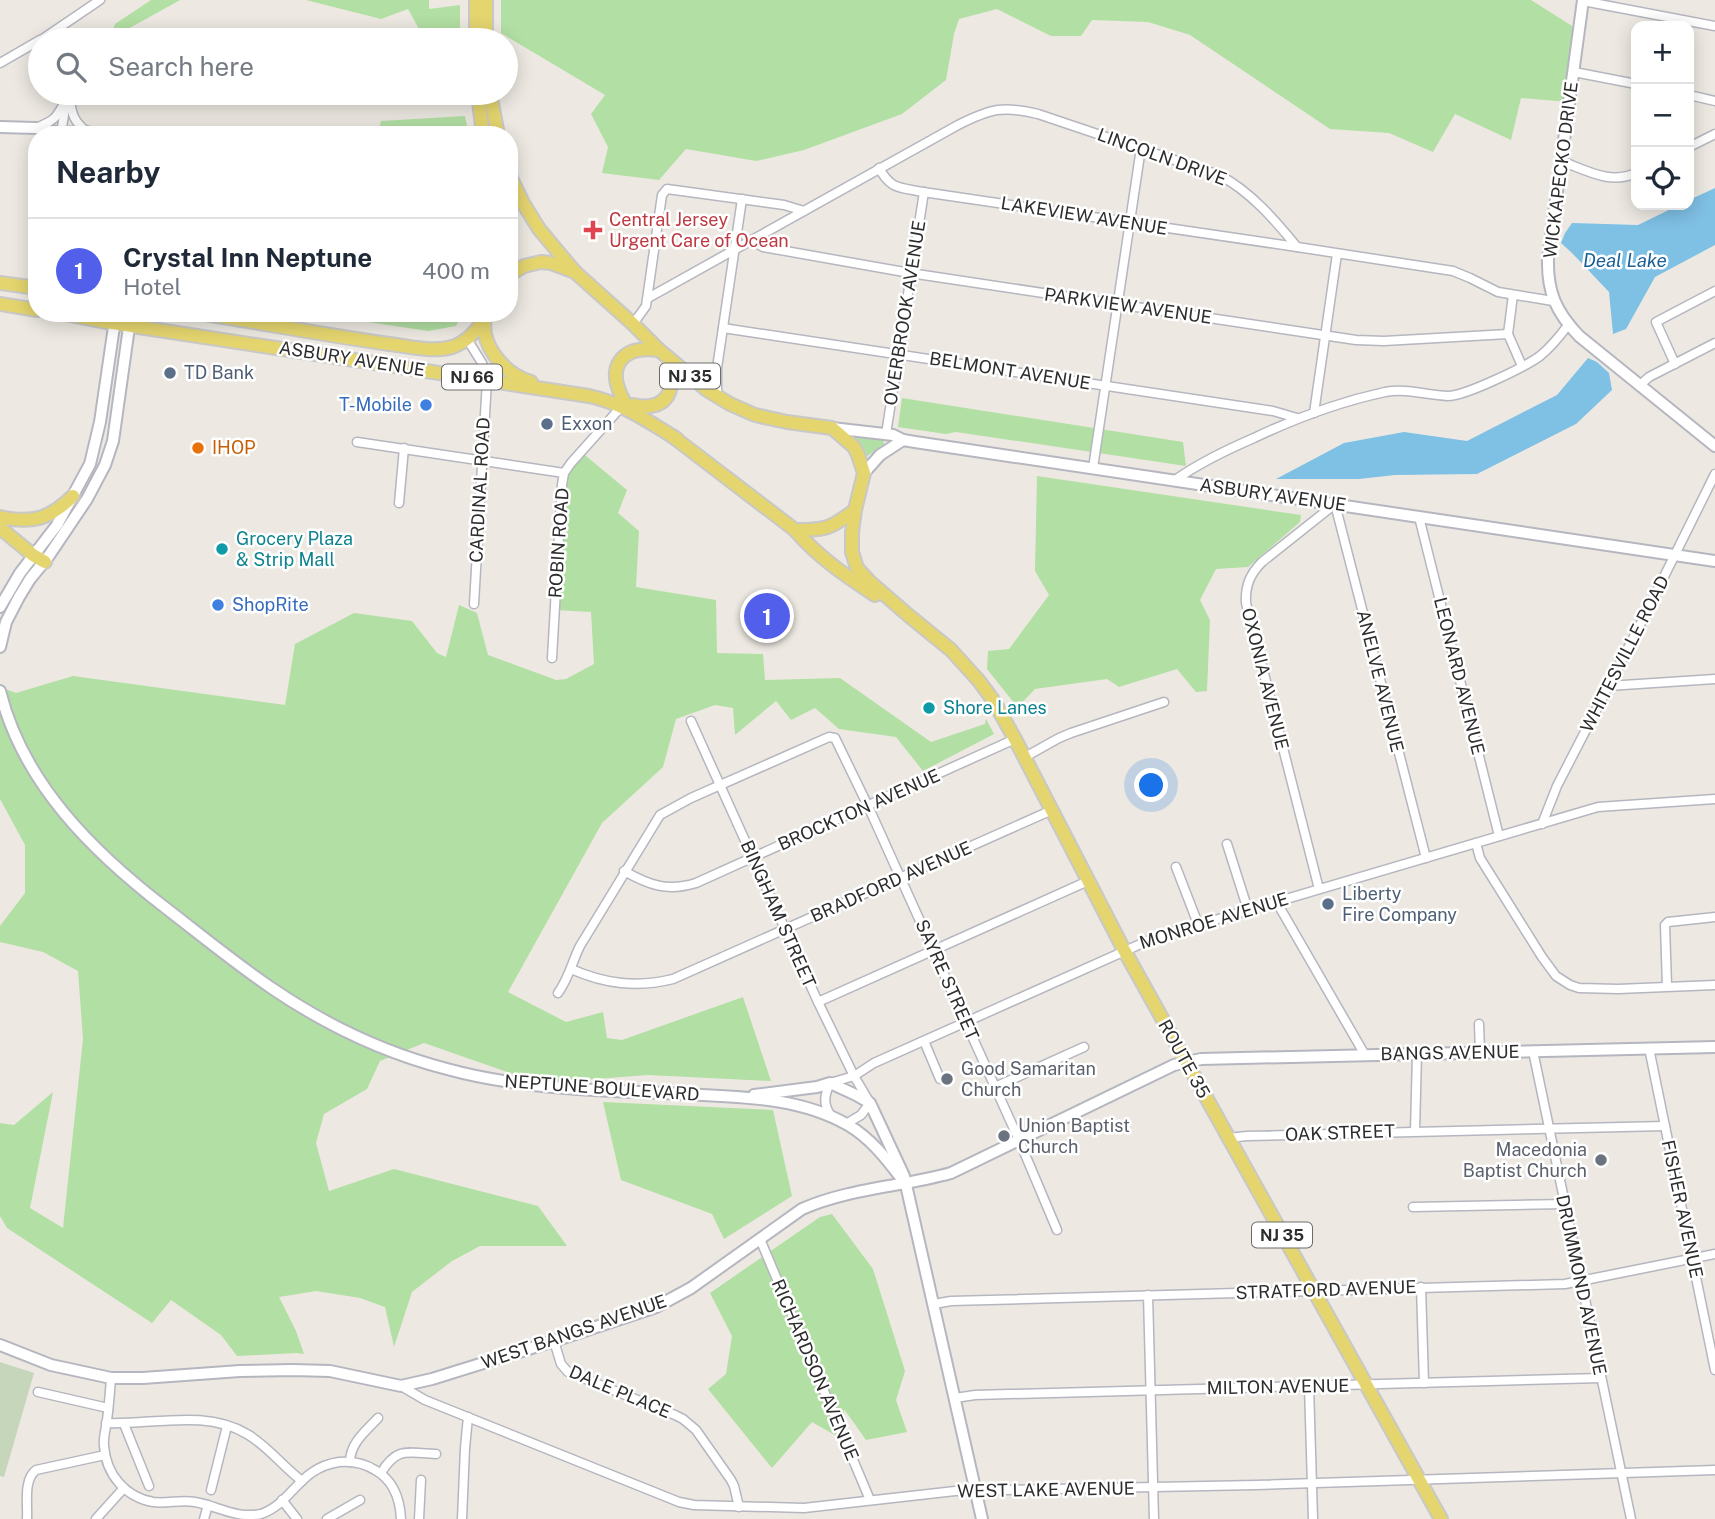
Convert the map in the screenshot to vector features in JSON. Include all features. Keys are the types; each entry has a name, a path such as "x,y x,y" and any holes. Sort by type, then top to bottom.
{"main road":[{"path":"476,0 476,28"},
{"path":"486,0 486,28"},
{"path":"479,105 482,126"},
{"path":"492,105 496,126"},
{"name":"NJ 35","path":"518,193 539,229 575,272 697,382 730,404 755,415 832,428"},
{"path":"518,270 541,262 575,272"},
{"path":"3,282 28,286"},
{"path":"0,304 28,309"},
{"name":"ASBURY AVENUE","path":"148,322 626,404"},
{"name":"ASBURY AVENUE","path":"251,322 358,340 434,349 453,346 467,339"},
{"name":"NJ 66","path":"467,339 482,322"},
{"name":"NJ 35","path":"486,322 492,350 499,362 511,373 534,382 591,391 626,404 677,439 795,530 812,549 845,575 908,615"},
{"path":"639,349 664,354 672,380 666,399 650,406 626,404 617,386 615,374 622,358 639,349"},
{"path":"832,428 854,447 864,473"},
{"name":"NJ 35","path":"864,473 855,510 852,552 857,568 908,615"},
{"path":"0,517 26,520 46,517 74,496"},
{"path":"795,530 826,529 855,510"},
{"path":"0,528 39,558"},
{"name":"ROUTE 35","path":"908,615 963,663 993,700 1124,950 1441,1519"}],"street":[{"path":"63,28 100,0"},
{"path":"1583,0 1715,26"},
{"name":"WICKAPECKO DRIVE","path":"1583,0 1548,258 1553,301 1568,325 1579,336 1715,446"},
{"path":"0,63 28,47"},
{"path":"1573,72 1631,83"},
{"path":"1694,96 1715,101"},
{"path":"40,126 55,119 64,105"},
{"path":"64,126 67,105"},
{"path":"71,105 80,126"},
{"name":"LINCOLN DRIVE","path":"735,250 979,114 1001,109 1038,114 1209,170 1240,188 1280,226 1297,247"},
{"path":"0,127 28,128"},
{"path":"1694,144 1715,134"},
{"path":"1093,468 1141,148"},
{"path":"1561,161 1608,178 1631,175"},
{"name":"LAKEVIEW AVENUE","path":"879,168 892,185 924,192 1297,247"},
{"path":"633,324 646,306 659,209 662,195 667,189 784,205 804,211"},
{"name":"OVERBROOK AVENUE","path":"886,434 924,192"},
{"path":"717,396 717,368 742,200"},
{"name":"PARKVIEW AVENUE","path":"751,240 763,247 910,273 1356,340 1384,341 1508,334"},
{"path":"1297,247 1453,271 1497,292 1553,301"},
{"path":"648,298 735,250"},
{"path":"1314,413 1337,254"},
{"path":"1675,364 1656,322 1715,291"},
{"path":"1513,295 1508,334 1522,366"},
{"path":"0,647 6,622 90,464 100,422 114,322"},
{"path":"0,607 20,573 39,558 94,487 105,465 113,441 130,322"},
{"path":"1175,480 1197,464 1297,418 1392,391 1459,395 1538,358 1568,325"},
{"name":"BELMONT AVENUE","path":"723,328 1273,411 1297,418"},
{"name":"CARDINAL ROAD","path":"467,339 482,363 487,380 474,604"},
{"path":"1639,386 1649,377 1715,343"},
{"path":"697,382 711,377 717,368"},
{"name":"ROBIN ROAD","path":"552,659 564,473 626,404"},
{"name":"ASBURY AVENUE","path":"832,428 893,435 903,440 1715,561"},
{"path":"864,473 880,455 903,440"},
{"path":"357,442 564,473"},
{"path":"399,503 404,449"},
{"path":"92,454 98,467 94,487"},
{"name":"WHITESVILLE ROAD","path":"1542,824 1557,786 1715,474"},
{"name":"ANELVE AVENUE","path":"1335,504 1426,858"},
{"name":"OXONIA AVENUE","path":"1319,889 1245,596 1249,580 1262,562 1335,504"},
{"name":"LEONARD AVENUE","path":"1419,517 1499,836"},
{"path":"1608,686 1715,679"},
{"name":"NEPTUNE BOULEVARD","path":"0,691 19,743 37,776 63,813 97,850 138,887 253,975 310,1012 381,1047 469,1075 547,1087 731,1097 796,1104 831,1116 875,1145 905,1183 982,1519"},
{"path":"1025,757 1071,733 1164,702"},
{"name":"BINGHAM STREET","path":"691,721 818,1002 898,1161 905,1183"},
{"name":"SAYRE STREET","path":"720,786 829,737 838,739 1057,1230"},
{"name":"BROCKTON AVENUE","path":"624,871 648,884 664,887 696,883 1015,739"},
{"path":"558,993 565,984 580,946 660,815 720,786"},
{"name":"MONROE AVENUE","path":"731,1097 780,1092 854,1076 874,1063 1154,937 1609,805 1715,799"},
{"name":"BRADFORD AVENUE","path":"571,969 607,982 639,985 659,983 687,974 1052,810"},
{"path":"1476,843 1480,858 1542,957 1564,982 1579,988 1618,989 1715,985"},
{"path":"1227,844 1248,910"},
{"path":"1176,867 1198,924"},
{"path":"818,1002 1088,881"},
{"path":"1276,901 1365,1055"},
{"path":"1667,986 1665,925 1668,922 1715,916"},
{"path":"1479,1024 1480,1052"},
{"path":"924,1041 940,1079"},
{"path":"995,1087 1084,1047"},
{"name":"BANGS AVENUE","path":"1185,1061 1715,1047"},
{"name":"FISHER AVENUE","path":"1649,1048 1715,1370"},
{"name":"DRUMMOND AVENUE","path":"1533,1051 1631,1519"},
{"name":"OAK STREET","path":"1228,1139 1247,1136 1415,1131 1417,1054"},
{"name":"WEST BANGS AVENUE","path":"0,1345 51,1365 111,1378 240,1370 330,1371 401,1387 643,1312 674,1298 802,1209 846,1194 951,1173 1185,1061"},
{"path":"831,1116 824,1098 830,1083 870,1103 860,1115 846,1124"},
{"path":"1415,1131 1665,1126"},
{"path":"1413,1207 1565,1204"},
{"name":"RICHARDSON AVENUE","path":"760,1238 870,1500"},
{"name":"STRATFORD AVENUE","path":"934,1304 951,1301 1565,1284 1715,1254"},
{"path":"1421,1287 1424,1383"},
{"path":"1147,1295 1154,1519"},
{"name":"DALE PLACE","path":"554,1341 561,1364 568,1372 676,1415 690,1425 731,1480 739,1507"},
{"path":"111,1378 104,1436 105,1455 122,1489 153,1502 190,1501 208,1505 233,1516 250,1517 272,1509 317,1469 351,1462 363,1464 381,1473 396,1492 401,1519"},
{"name":"MILTON AVENUE","path":"955,1398 975,1395 1601,1378"},
{"path":"1309,1386 1313,1519"},
{"name":"WEST LAKE AVENUE","path":"401,1387 425,1400 679,1502 694,1505 804,1508 955,1491 1715,1470"},
{"path":"38,1392 108,1408"},
{"path":"462,1519 468,1417"},
{"path":"351,1462 350,1453 355,1443 378,1418"},
{"path":"106,1423 191,1420 227,1426 253,1438 302,1480"},
{"path":"124,1424 149,1486"},
{"path":"211,1490 227,1426"},
{"path":"381,1473 396,1455 436,1454"},
{"path":"27,1519 29,1479 32,1473 105,1455"},
{"path":"419,1519 421,1480"},
{"path":"96,1519 122,1489"},
{"path":"282,1500 296,1519"},
{"path":"327,1519 360,1500"},
{"path":"204,1519 208,1505"}],"green space":[{"path":"151,0 180,0 130,28 114,28 115,24"},
{"path":"306,0 429,0 429,9 460,5 460,28 418,28 408,9 381,19"},
{"path":"501,0 1531,0 1580,31 1570,102 1521,98 1511,140 1455,114 1433,152 1389,133 1330,129 1190,35 1148,22 1092,20 1081,36 1051,36 997,9 959,19 946,80 902,114 804,150 756,161 686,149 659,180 602,173 608,147 591,114 605,95 518,43 518,28 501,28"},
{"path":"465,116 467,126 380,126 381,121"},
{"path":"368,322 458,322 456,326 428,331"},
{"path":"902,398 1183,442 1186,466 956,432 946,434 898,427"},
{"path":"845,432 883,437 884,444 866,457"},
{"path":"580,451 627,490 618,513 639,531 636,587 716,600 717,653 763,654 765,680 840,678 931,742 985,724 986,719 994,734 923,771 896,737 839,729 815,708 791,720 776,701 735,735 733,708 715,705 676,719 663,767 602,823 508,992 566,1022 603,1012 607,1038 622,1040 743,997 771,1081 648,1075 514,1085 516,1075 424,1043 380,1061 367,1089 324,1114 316,1143 329,1191 394,1169 538,1206 567,1246 480,1246 452,1261 412,1292 394,1347 385,1307 360,1298 316,1291 279,1297 304,1354 237,1356 221,1335 171,1300 152,1323 7,1228 0,1216 0,1123 14,1125 53,1092 30,1208 63,1228 83,1039 78,971 43,952 0,942 0,926 25,893 25,845 0,799 0,687 16,693 73,676 285,705 295,644 354,613 412,621 437,653 446,657 459,605 477,613 488,655 556,680 566,679 594,664 591,612 554,610 559,474"},
{"path":"1037,476 1301,515 1300,522 1248,567 1216,569 1200,600 1210,620 1207,691 1196,692 1177,669 1119,687 1107,679 1035,689 1016,709 987,669 988,651 1009,649 1049,595 1035,571"},
{"path":"603,1102 773,1110 792,1196 724,1239 712,1214 621,1180"},
{"path":"832,1214 873,1269 905,1371 896,1400 907,1432 866,1440 844,1409 847,1442 812,1422 772,1468 708,1389 726,1374 732,1336 710,1293 820,1217"},
{"path":"0,1362 34,1373 4,1477 0,1476"}],"water":[{"name":"Deal Lake","path":"1715,188 1715,245 1655,277 1626,329 1613,334 1609,292 1561,243 1565,233 1572,223 1638,225 1669,210 1694,210 1694,198"},
{"path":"1588,358 1609,373 1612,390 1576,424 1477,474 1276,479 1344,443 1404,432 1467,441 1557,395"}],"place":[{"name":"Central Jersey Urgent Care of Ocean","path":"593,230"},
{"name":"TD Bank","path":"170,373"},
{"name":"T-Mobile","path":"426,405"},
{"name":"Exxon","path":"547,424"},
{"name":"IHOP","path":"198,448"},
{"name":"Grocery Plaza & Strip Mall","path":"222,549"},
{"name":"ShopRite","path":"218,605"},
{"name":"Crystal Inn Neptune","path":"767,616"},
{"name":"Shore Lanes","path":"929,708"},
{"name":"Liberty Fire Company","path":"1328,904"},
{"name":"Good Samaritan Church","path":"947,1079"},
{"name":"Union Baptist Church","path":"1004,1136"},
{"name":"Macedonia Baptist Church","path":"1601,1160"}]}
